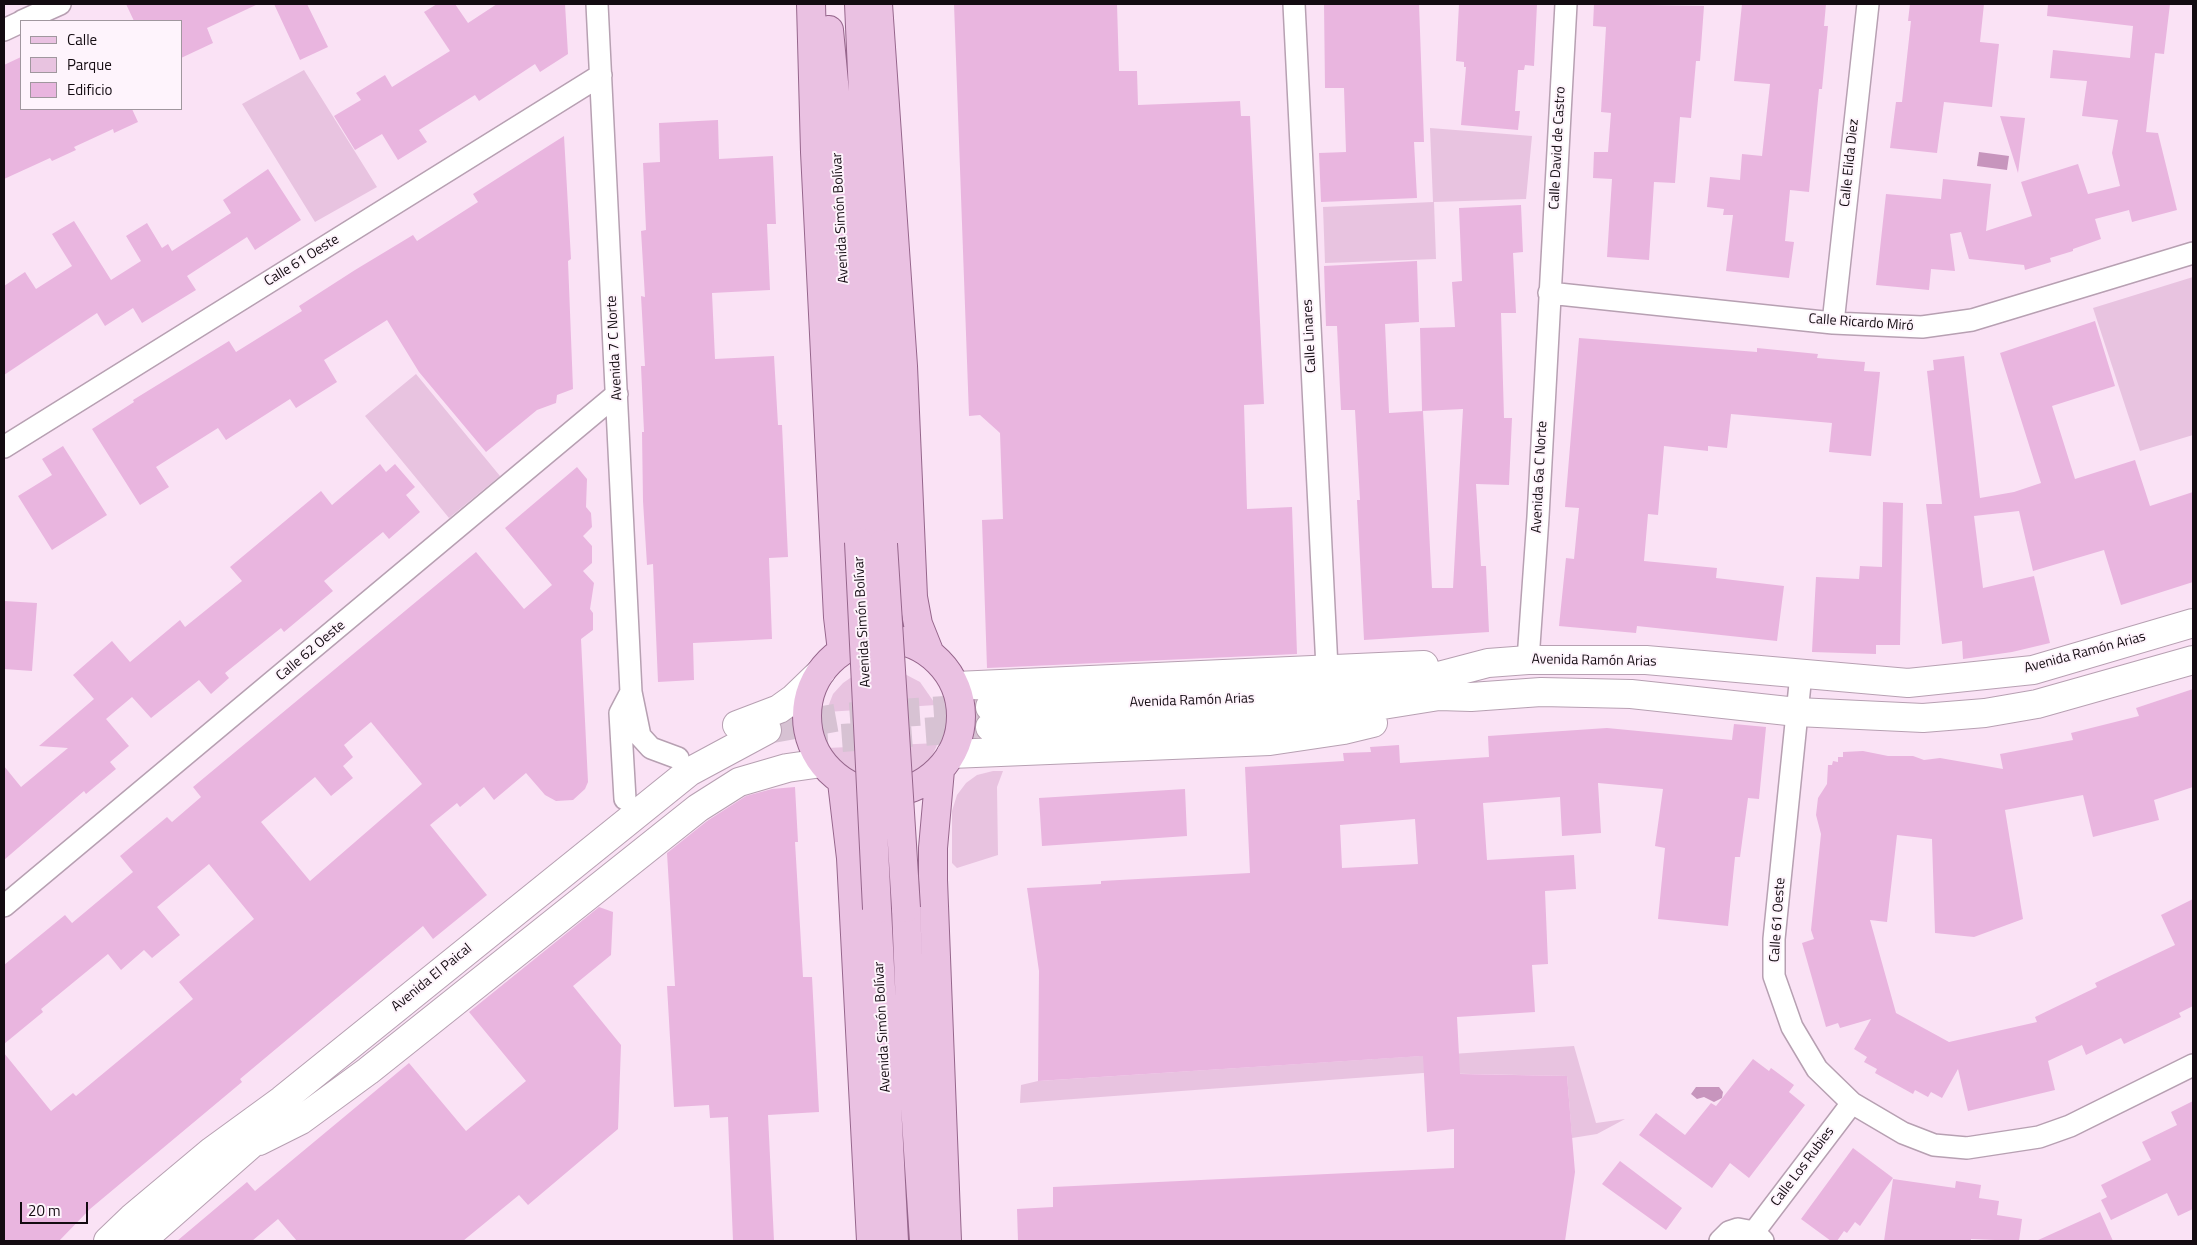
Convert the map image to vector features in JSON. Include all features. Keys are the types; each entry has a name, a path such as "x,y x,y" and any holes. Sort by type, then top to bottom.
{"main road":[{"path":"811,4 815,152 859,544 860,568 872,570 886,568 899,560 911,545"},
{"name":"Avenida Simón Bolívar","path":"827,4 835,92 850,414 859,544 906,908 912,1059 924,1241"},
{"name":"Avenida Simón Bolívar","path":"859,4 859,544 866,911 894,1241"},
{"path":"878,4 903,366 913,597 918,624 930,654"},
{"path":"842,651 838,618 859,544"},
{"name":"Avenida Ramón Arias","path":"2193,623 2033,670 1908,683 1646,660 1528,660 1488,663 1431,678 1393,685 1277,697 990,717 1279,718 1340,712 1439,696 1472,697 1541,692 1630,694 1797,712 1923,718 1985,713 2037,704 2193,660"},
{"path":"212,1151 304,1060 678,758 725,731 779,709 793,699 842,651 863,642 886,639 909,643 930,654 945,668 956,686 961,709 960,732 946,762 933,848 947,1241"},
{"path":"956,686 1096,681 1327,668 1488,663"},
{"path":"821,672 809,697 806,711 809,738 822,763 842,782 871,793 901,792 928,780 946,762 1270,741 1344,730 1472,697"},
{"name":"Avenida El Paical","path":"108,1241 132,1218 212,1151 282,1100 689,772 770,739 700,784 502,946 290,1110 141,1241"},
{"path":"254,1143 302,1120 368,1071 698,808 739,782 787,768 822,763"},
{"path":"842,782 851,858 866,911 871,1241"},
{"path":"866,911 872,894 887,887 908,887 920,892 934,904"}],"street":[{"path":"24,20 60,4"},
{"name":"Avenida 7 C Norte","path":"597,4 632,692 640,736 651,748 678,758"},
{"name":"Calle Linares","path":"1294,4 1327,668"},
{"name":"Calle David de Castro","path":"1549,293 1566,4"},
{"name":"Calle Elida Diez","path":"1833,323 1868,4"},
{"path":"4,30 20,22"},
{"name":"Calle 61 Oeste","path":"4,447 601,75"},
{"name":"Calle Ricardo Miró","path":"1549,293 1833,323 1922,327 1972,320 2193,253"},
{"name":"Avenida 6a C Norte","path":"1528,660 1538,517 1549,293"},
{"name":"Calle 62 Oeste","path":"4,906 617,394"},
{"name":"Calle 61 Oeste","path":"1801,674 1774,939 1774,976 1792,1027 1817,1069 1852,1103 1903,1134 1934,1144 1967,1148 2039,1136 2070,1126 2193,1065"},
{"path":"625,800 620,713 632,692"},
{"name":"Calle Los Rubies","path":"1759,1236 1852,1103"},
{"path":"1720,1241 1729,1232 1738,1229 1759,1236"}],"green space":[{"path":"304,70 377,187 315,222 242,104"},
{"path":"1430,128 1532,136 1526,199 1434,202 1436,259 1325,263 1323,207 1433,202"},
{"path":"2193,277 2193,435 2140,451 2093,308"},
{"path":"416,374 500,476 449,518 365,416"},
{"path":"899,671 920,682 936,705 826,712 833,694 843,683 856,674"},
{"path":"938,743 932,756 923,767 904,780 861,781 836,764 827,748"},
{"path":"993,771 1003,771 997,787 998,855 957,868 952,863 952,811 957,795 966,783 977,775"},
{"path":"1574,1046 1596,1123 1625,1119 1597,1134 1572,1138 1567,1076 1423,1073 1020,1103 1021,1085 1038,1081"}],"shaded area":[{"path":"1979,152 2009,156 2007,170 1977,166"},
{"path":"1696,1087 1719,1087 1723,1092 1722,1098 1714,1102 1704,1097 1697,1099 1691,1094"}],"building":[{"path":"126,4 258,4 207,28 213,43 182,58 182,20 134,20"},
{"path":"274,4 307,4 328,47 300,60"},
{"path":"437,4 455,4 468,23 497,4 565,4 568,54 540,72 535,64 479,101 475,95 419,130 427,142 398,160 382,134 355,150 334,116 361,100 356,93 385,75 392,87 450,51 424,12"},
{"path":"954,4 1117,4 1119,71 1137,71 1138,105 1240,101 1241,116 1250,116 1264,404 1244,405 1247,509 1292,507 1297,654 987,668 982,520 1003,519 1000,433 980,415 969,416"},
{"path":"1324,4 1419,4 1424,142 1414,142 1417,198 1321,202 1319,153 1346,152 1344,88 1325,88"},
{"path":"1459,4 1537,4 1534,66 1525,65 1524,70 1518,70 1515,111 1520,111 1518,130 1461,125 1466,67 1464,67 1464,62 1456,61"},
{"path":"1594,4 1704,6 1700,61 1696,61 1691,118 1680,117 1675,183 1654,182 1649,260 1607,257 1612,179 1593,178 1594,152 1608,152 1611,113 1601,112 1606,27 1593,26"},
{"path":"1742,4 1826,4 1824,26 1828,26 1822,89 1819,89 1809,192 1790,190 1785,241 1794,242 1789,278 1726,271 1733,215 1723,215 1724,209 1707,207 1710,177 1740,180 1742,154 1762,156 1770,84 1734,81"},
{"path":"1910,4 1984,4 1980,42 1999,44 1992,107 1944,102 1937,153 1890,148 1896,102 1902,102 1911,21 1908,21"},
{"path":"2048,4 2170,4 2164,54 2155,53 2146,132 2158,133 2177,210 2132,222 2129,210 2095,219 2101,239 2050,258 2051,262 2025,270 2024,265 1969,259 1961,232 1950,234 1955,271 1931,269 1929,290 1876,285 1886,194 1941,199 1943,179 1991,184 1986,231 2032,216 2021,182 2078,164 2088,194 2120,186 2112,153 2118,120 2082,116 2087,81 2050,78 2053,50 2130,58 2133,26 2047,16"},
{"path":"20,57 20,110 132,110 138,122 114,133 113,129 74,147 76,150 52,161 50,158 4,179 4,65"},
{"path":"2000,116 2025,118 2018,173"},
{"path":"718,120 719,159 773,156 776,224 767,224 770,290 712,293 715,359 774,356 778,425 782,425 788,557 769,558 772,639 693,643 694,680 658,682 653,564 647,565 643,501 642,432 644,432 641,366 645,366 641,296 645,297 641,231 646,230 643,163 660,162 659,123"},
{"path":"564,136 571,259 568,261 573,389 557,395 556,403 537,410 486,452 419,372 387,320 324,360 337,382 296,408 290,399 226,440 218,428 156,467 169,487 140,505 92,429 134,402 133,400 229,341 236,352 302,311 299,306 355,270 413,235 417,241 478,202 473,194"},
{"path":"268,169 301,220 255,250 247,237 187,276 196,290 142,323 133,308 105,326 97,313 4,375 4,286 25,272 36,289 72,266 52,234 74,221 111,280 141,261 126,236 147,223 162,248 168,244 172,251 231,213 223,200"},
{"path":"1521,205 1523,252 1513,253 1516,313 1501,313 1504,418 1512,418 1509,485 1476,484 1481,566 1486,566 1489,632 1364,640 1357,500 1360,500 1355,410 1341,410 1337,326 1326,326 1324,266 1417,261 1419,322 1385,324 1389,413 1423,411 1432,588 1453,588 1463,409 1422,411 1420,328 1455,327 1452,282 1462,281 1459,208"},
{"path":"2095,321 2115,386 2052,406 2075,479 2135,460 2150,506 2193,492 2193,582 2121,605 2104,550 2033,571 2019,511 1974,516 1983,588 2034,576 2050,643 2012,652 1963,659 1962,641 1942,644 1926,504 1942,504 1927,371 1934,370 1933,360 1964,356 1980,498 2014,492 2041,483 2000,353"},
{"path":"1579,338 1757,352 1757,348 1818,354 1817,358 1865,362 1864,371 1880,372 1871,456 1829,452 1832,423 1731,414 1727,448 1708,446 1708,451 1664,446 1658,515 1648,514 1644,561 1717,568 1716,578 1784,586 1777,641 1637,626 1636,633 1559,626 1566,558 1574,559 1579,508 1565,507"},
{"path":"63,446 107,515 52,550 18,496 52,475 42,459"},
{"path":"380,464 386,472 395,464 415,487 406,495 420,512 389,539 383,532 324,581 333,591 284,632 281,628 225,673 229,678 211,694 199,680 151,718 132,697 106,719 129,746 110,762 116,769 86,794 84,791 4,860 4,766 21,787 68,748 39,746 94,699 73,675 112,641 130,662 180,620 185,627 242,581 230,567 321,491 332,505"},
{"path":"577,467 587,479 586,507 591,513 592,527 583,536 592,546 592,563 583,571 594,583 590,609 593,613 593,630 581,639 588,782 585,789 573,800 556,801 545,795 526,773 494,800 484,787 460,807 457,803 430,825 487,895 433,939 423,926 240,1079 242,1082 90,1209 59,1241 4,1241 4,1053 51,1111 73,1093 76,1096 193,999 179,982 254,919 209,864 157,907 180,935 152,958 144,950 121,970 108,954 41,1009 43,1012 4,1044 4,965 65,915 72,923 133,872 120,856 167,817 172,822 201,797 193,787 476,552 524,609 552,585 505,528","holes":["371,722 422,784 310,881 261,822 315,777 331,796 353,778 343,766 353,757 344,745"]},
{"path":"1883,502 1903,503 1900,645 1876,645 1876,654 1812,652 1816,577 1859,579 1860,566 1882,567"},
{"path":"4,601 37,603 32,671 4,669"},
{"path":"2193,689 2193,787 2154,800 2159,820 2093,837 2083,795 2005,810 2023,919 1974,937 1935,933 1932,839 1897,835 1887,922 1870,920 1896,1013 1949,1042 2037,1022 2035,1017 2097,987 2095,983 2175,945 2161,915 2193,899 2193,1006 2179,1013 2181,1017 2124,1044 2121,1038 2086,1055 2082,1045 2048,1061 2055,1090 1968,1111 1958,1069 1942,1098 1931,1092 1928,1097 1915,1090 1913,1094 1875,1073 1877,1069 1864,1062 1867,1057 1854,1049 1871,1019 1840,1028 1838,1023 1826,1027 1802,943 1814,939 1811,930 1821,834 1816,815 1818,798 1827,784 1828,765 1832,765 1833,761 1838,762 1838,757 1843,757 1843,752 1863,751 1888,756 1913,756 1924,760 1940,758 2003,769 2000,754 2073,740 2071,733 2139,716 2136,708"},
{"path":"1734,724 1766,727 1759,799 1748,798 1740,857 1735,857 1728,926 1658,919 1665,848 1655,846 1663,789 1598,783 1601,833 1562,836 1560,797 1483,803 1487,860 1574,855 1576,889 1545,891 1548,964 1532,965 1535,1012 1457,1017 1460,1074 1567,1076 1575,1172 1565,1241 1018,1241 1017,1209 1053,1207 1053,1187 1454,1168 1454,1129 1427,1132 1423,1056 1038,1081 1039,971 1027,888 1101,884 1101,881 1250,873 1245,767 1344,761 1343,753 1371,752 1370,747 1399,745 1400,763 1489,757 1488,736 1607,728 1732,740","holes":["1415,819 1418,864 1342,868 1340,825"]},
{"path":"795,787 798,842 795,842 803,977 812,977 819,1112 768,1115 774,1241 733,1241 728,1117 710,1118 709,1105 674,1107 667,986 675,986 667,853 707,821 746,796 772,789"},
{"path":"1185,789 1187,836 1042,846 1039,798"},
{"path":"599,907 613,912 611,955 573,986 621,1045 618,1129 528,1205 519,1195 463,1241 297,1241 278,1219 252,1241 177,1241 247,1182 255,1191 409,1063 466,1131 526,1081 469,1012"},
{"path":"1753,1059 1769,1071 1771,1068 1794,1085 1789,1092 1805,1105 1749,1178 1730,1163 1712,1188 1639,1135 1656,1113 1685,1135 1711,1103 1716,1106"},
{"path":"2193,1101 2193,1209 2178,1216 2167,1193 2111,1220 2101,1200 2107,1197 2101,1185 2151,1160 2142,1142 2177,1125 2171,1112"},
{"path":"1853,1148 1893,1178 1860,1226 1855,1222 1847,1233 1844,1231 1837,1241 1831,1241 1801,1219"},
{"path":"1620,1161 1682,1208 1666,1230 1602,1184"},
{"path":"1893,1179 1955,1188 1956,1181 1981,1185 1979,1198 1999,1201 1997,1215 2022,1219 2019,1241 1971,1239 1971,1241 1884,1241"},
{"path":"2100,1212 2113,1241 2036,1241"}],"tunnel":[{"path":"767,730 840,717 990,707"},
{"path":"800,741 990,727"}]}
